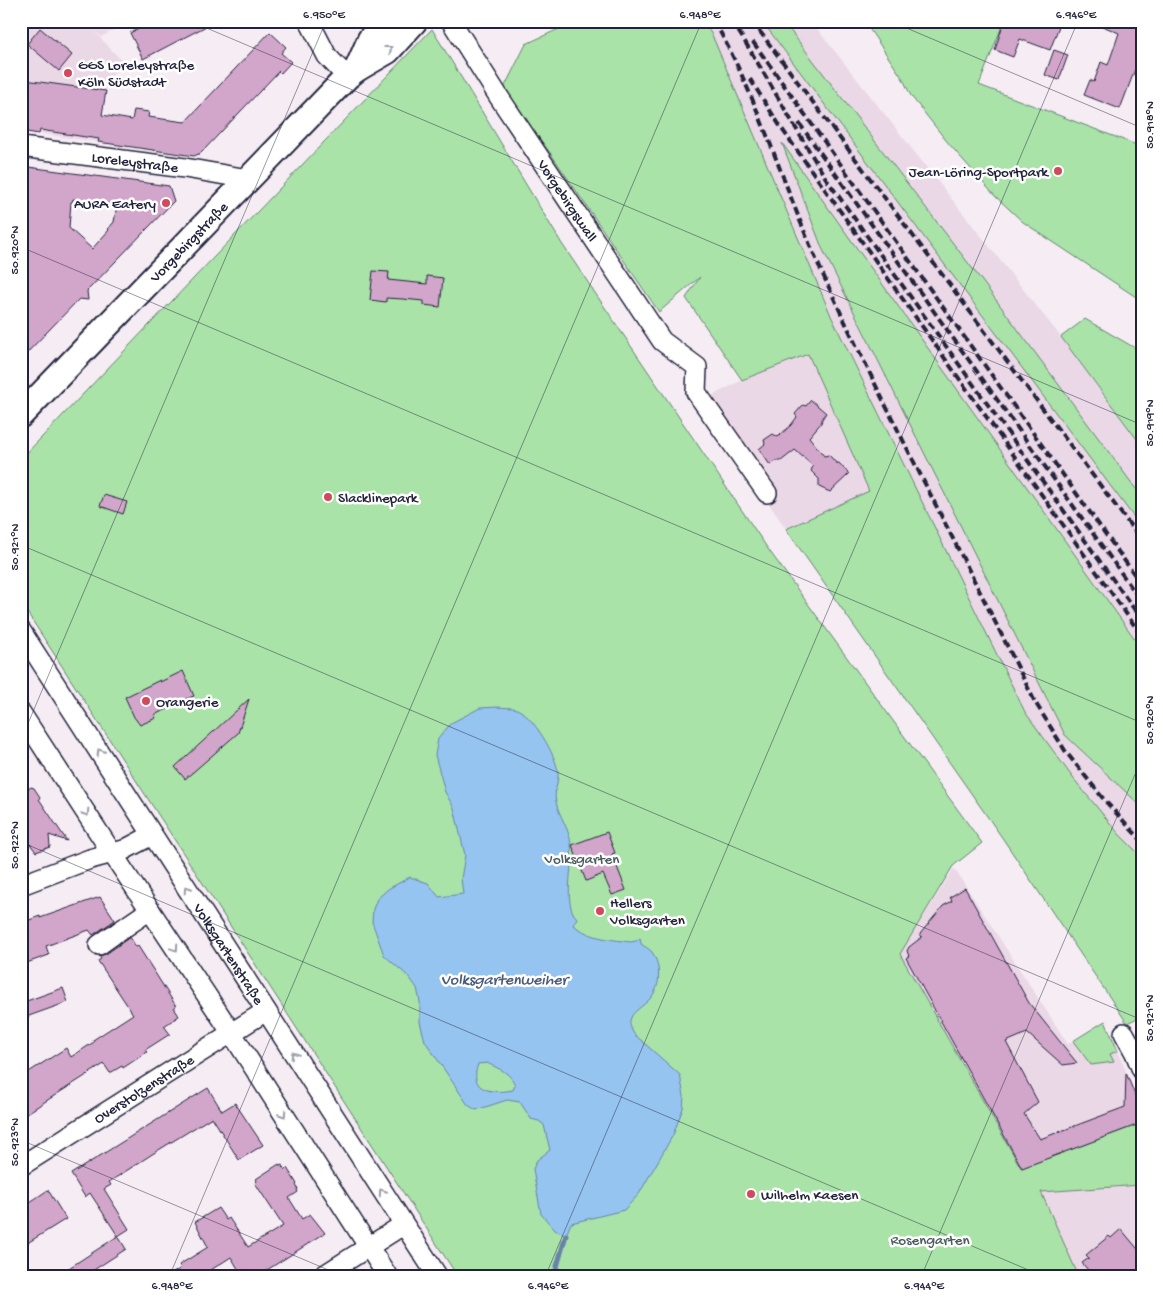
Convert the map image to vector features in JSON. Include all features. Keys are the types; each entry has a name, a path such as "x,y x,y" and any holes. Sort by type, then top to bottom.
{"main road":[{"name":"Vorgebirgstraße","path":"352,73 370,39 386,21"},
{"name":"Vorgebirgstraße","path":"21,414 352,73 388,51 415,21"}],"street":[{"path":"309,21 327,56 352,73"},
{"name":"Vorgebirgswall","path":"450,21 662,341 697,367 696,392 767,493"},
{"name":"Loreleystraße","path":"21,147 185,168 248,179"},
{"name":"Volksgartenstraße","path":"21,631 438,1277"},
{"path":"21,713 231,1032 388,1277"},
{"path":"21,885 135,845 152,835"},
{"path":"110,937 150,910"},
{"name":"Overstolzenstraße","path":"21,1166 266,1011"},
{"path":"1124,1033 1140,1058"},
{"path":"322,1277 403,1225"}],"shaded area":[{"name":"GGS Loreleystraße Köln Südstadt","path":"21,21 131,21 101,37 94,31 123,62 106,83 98,142 21,131"},
{"path":"703,21 811,21 1061,337 1142,446 1142,649 783,146 822,248 1065,735 1142,807 1142,857 1119,834 1073,778 1025,712 832,318 712,35"},
{"path":"808,353 869,491 786,529 700,402 742,380"},
{"path":"954,868 1068,1044 1105,1021 1142,1112 1142,1123 1021,1169 900,954"},
{"path":"1142,1186 1142,1277 1079,1277 1040,1192"}],"green space":[{"path":"576,21 703,21 712,35 832,318 1025,712 1073,778 1119,834 1142,857 1142,1016 1127,1023 1001,836 786,529 869,491 808,354 742,380 686,298 700,277 659,312 551,154 503,90 526,44"},
{"path":"762,21 783,21 982,281 1142,497 1142,528"},
{"name":"Jean-Löring-Sportpark","path":"864,21 1004,21 979,85 1142,147 1142,301 1023,222 995,196 949,144 911,96 903,79"},
{"name":"Volksgarten","path":"432,29 562,244 768,549 982,843 953,866 900,954 1021,1168 1142,1123 1142,1185 1041,1192 1079,1277 458,1277 21,603 21,459"},
{"path":"782,143 1142,649 1142,807 1065,735 822,248"},
{"path":"1085,319 1142,352 1142,446 1061,337"},
{"path":"1105,1021 1118,1051 1110,1054 1114,1062 1091,1065 1073,1041"}],"water":[{"name":"Volksgartenweiher","path":"480,708 517,709 530,719 548,746 558,772 555,794 556,802 571,844 569,894 570,904 577,918 573,925 594,936 608,939 631,942 640,938 641,944 654,955 658,966 658,984 650,998 632,1016 630,1021 631,1027 634,1034 680,1075 684,1096 683,1108 673,1135 639,1194 624,1210 571,1223 566,1235 555,1230 541,1214 533,1169 537,1160 550,1150 544,1125 539,1121 531,1119 520,1102 507,1100 476,1110 468,1105 425,1041 420,1022 420,1002 417,988 409,977 384,955 372,922 373,909 377,899 388,889 410,877 428,883 439,897 463,894 461,879 465,855 454,808 445,792 435,755 438,739 451,723","holes":["487,1063 504,1071 510,1077 515,1085 513,1090 490,1091 479,1085 476,1080 478,1064"]}],"building":[{"path":"153,21 216,21 143,59 130,33"},
{"path":"1004,21 1061,21 1050,50 1020,39 1013,57 995,50"},
{"path":"1091,21 1142,21 1142,51 1120,109 1084,95 1090,80 1094,82 1101,62 1108,65 1119,33"},
{"path":"40,28 72,55 59,71 27,44"},
{"path":"270,32 286,47 281,53 291,62 281,73 279,71 201,153 194,156 98,142 99,139 40,130 39,134 21,131 21,103 25,80 106,91 102,115 132,120 134,110 149,112 148,117 185,122"},
{"path":"1054,50 1068,55 1059,80 1045,75"},
{"path":"21,166 169,186 174,201 87,291 88,300 79,299 21,359","holes":["73,199 117,205 114,222 92,249 69,228 71,202"]},
{"path":"373,271 389,272 388,280 427,284 427,276 443,278 440,307 424,305 424,301 386,298 386,302 370,300"},
{"path":"811,400 826,413 821,423 809,437 824,456 829,455 849,474 830,492 819,487 819,479 811,471 813,466 795,450 781,461 776,461 770,465 759,449 765,444 764,440 773,434 778,437 791,425 797,417 795,414 803,405 806,406"},
{"path":"104,495 127,502 123,514 100,506"},
{"name":"Orangerie","path":"183,671 194,696 171,705 172,707 154,715 156,718 140,725 134,717 125,697"},
{"path":"249,699 238,733 185,779 175,767"},
{"path":"31,787 34,788 40,797 39,799 67,841 49,835 50,847 36,852 30,844 21,849 21,794"},
{"path":"607,832 615,853 612,854 626,890 612,895 603,874 586,881 572,845"},
{"path":"965,888 1029,1003 1077,1063 1063,1065 1027,1033 1006,1042 1038,1102 1024,1114 1040,1139 1125,1107 1126,1073 1142,1112 1142,1123 1022,1168 906,958 909,956 907,951 909,947 922,937 920,934 943,906 952,901 950,897"},
{"path":"100,897 115,920 93,935 89,930 46,946 49,955 21,965 21,923"},
{"path":"130,937 136,947 138,946 176,1006 174,1008 179,1016 164,1026 170,1034 145,1050 147,1052 123,1068 122,1066 110,1073 104,1064 21,1117 21,1077 66,1048 71,1057 133,1014 98,961 101,959 99,956 106,954"},
{"path":"63,988 68,1002 26,1017 25,1015 21,1016 21,1003"},
{"path":"208,1088 222,1111 235,1103 263,1145 239,1160 212,1117 157,1151 109,1182 111,1185 104,1189 129,1229 118,1236 90,1193 85,1197 71,1174"},
{"path":"279,1164 285,1170 287,1168 297,1184 298,1192 289,1198 302,1219 310,1214 325,1233 256,1277 243,1277 231,1257 200,1277 167,1277 181,1268 179,1265 208,1247 195,1222 218,1208 226,1220 229,1218 248,1247 283,1226 255,1183 256,1179"},
{"path":"48,1190 66,1219 21,1247 21,1208"},
{"path":"1121,1229 1142,1254 1142,1277 1094,1277 1082,1263 1089,1258 1086,1255 1109,1236 1111,1238"},
{"path":"118,1236 126,1249 83,1277 55,1277"}],"waterway":[{"path":"554,1277 566,1235"},
{"path":"533,1277 533,1275 534,1277"}],"railway":[{"path":"714,21 758,112 820,268 899,432 1035,702 1066,752 1106,802 1142,841"},
{"path":"732,21 827,180 1142,620"},
{"path":"752,21 1142,541"},
{"path":"753,42 1142,585"},
{"path":"750,79 782,129 1142,636"},
{"path":"799,123 1142,602"}],"place":[{"name":"GGS Loreleystraße Köln Südstadt","path":"68,73"},
{"name":"Jean-Löring-Sportpark","path":"1058,171"},
{"name":"AURA Eatery","path":"166,203"},
{"name":"Slacklinepark","path":"328,497"},
{"name":"Orangerie","path":"146,701"},
{"name":"Hellers Volksgarten","path":"600,911"},
{"name":"Wilhelm Kaesen","path":"751,1194"}],"park label":[{"name":"Rosengarten","path":"930,1239"}]}
